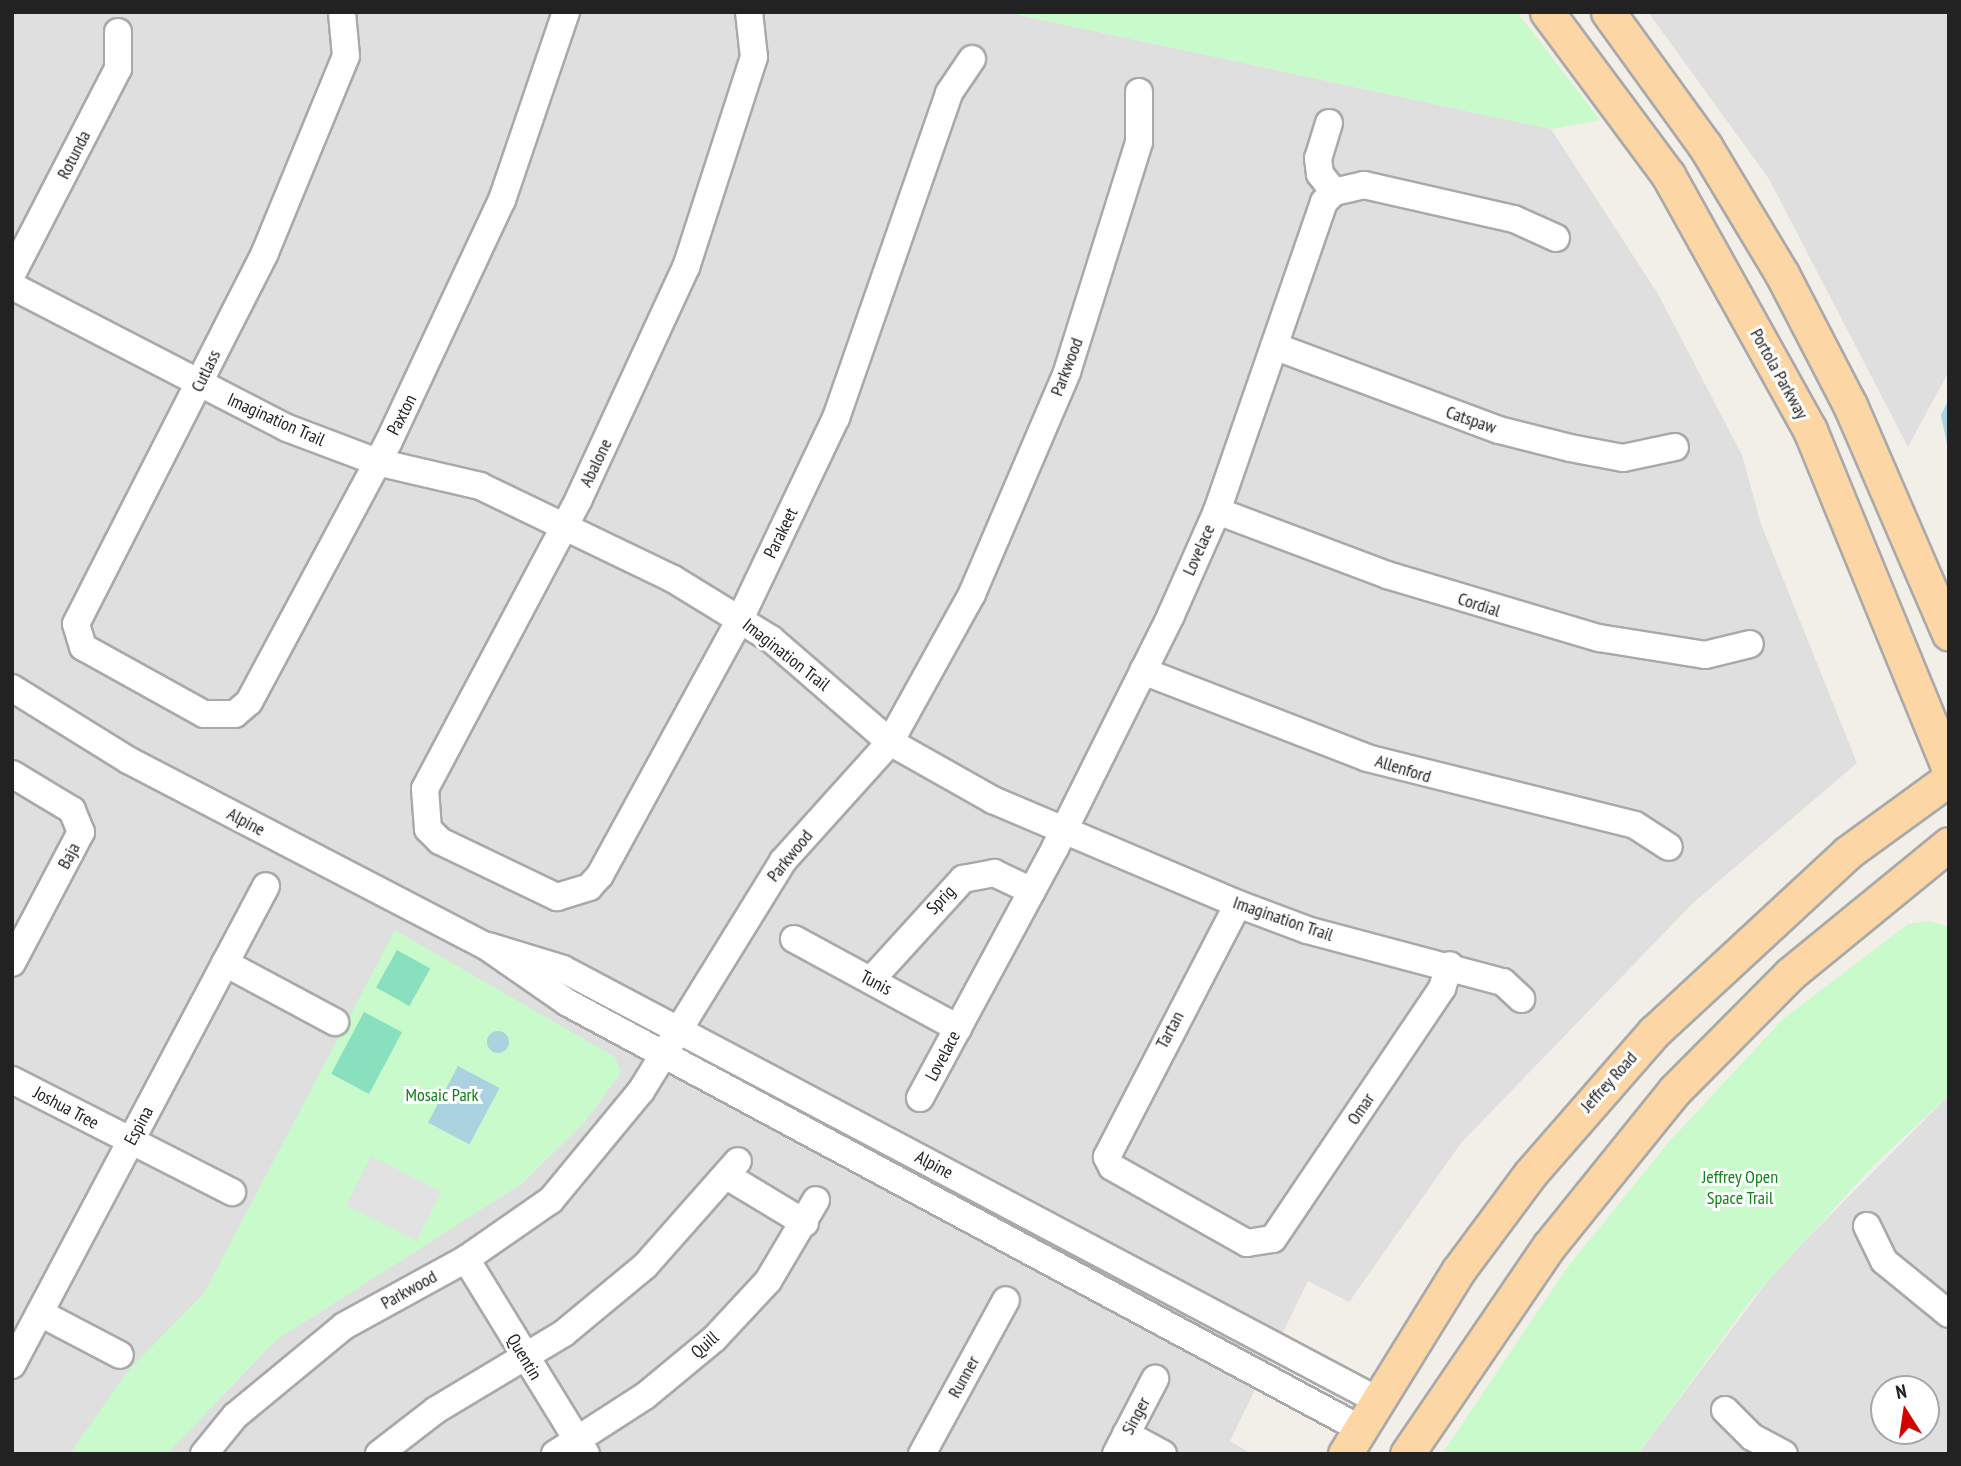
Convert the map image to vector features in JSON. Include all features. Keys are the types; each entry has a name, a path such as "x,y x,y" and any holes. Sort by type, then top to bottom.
{"main road":[{"name":"Portola Parkway","path":"1548,12 1668,175 1810,430 1949,769"},
{"path":"1608,12 1705,146 1782,274 1850,405 1949,634"},
{"name":"Jeffrey Road","path":"1352,1441 1411,1338 1530,1174 1654,1032 1827,870 1949,779"},
{"path":"1407,1454 1534,1268 1674,1091 1790,974 1949,844"}],"street":[{"name":"Paxton","path":"150,686 211,715 235,713 249,702 449,324 502,200 566,12"},
{"name":"Abalone","path":"488,867 428,829 425,789 566,524 686,267 754,57 749,12"},
{"name":"Cutlass","path":"150,686 83,647 76,624 199,385 313,142 346,56 342,13"},
{"name":"Rotunda","path":"12,274 118,69 118,32"},
{"name":"Parakeet","path":"488,867 557,897 589,887 740,619 836,418 949,93 972,59"},
{"name":"Parkwood","path":"204,1454 291,1364 344,1326 466,1259 551,1199 598,1150 672,1042 783,861 890,742 972,594 1067,372 1139,142 1139,92"},
{"path":"1329,123 1318,158 1320,174 1335,192 1364,185 1514,219 1556,238"},
{"name":"Lovelace","path":"920,1098 1063,832 1143,671 1217,511 1317,216 1335,192"},
{"name":"Imagination Trail","path":"12,286 199,385 377,462 480,486 566,524 740,619 890,742 1063,832 1307,930 1450,965 1503,982 1521,999"},
{"name":"Catspaw","path":"1274,346 1486,425 1558,445 1623,458 1675,447"},
{"name":"Cordial","path":"1217,511 1387,575 1599,638 1705,655 1750,644"},
{"name":"Allenford","path":"1143,671 1367,758 1635,825 1670,847"},
{"name":"Alpine","path":"12,688 128,760 486,946 534,983 672,1042 1375,1399"},
{"name":"Baja","path":"12,774 72,810 81,832 12,962"},
{"name":"Sprig","path":"871,980 962,879 994,873 1032,891"},
{"name":"Espina","path":"12,1365 266,886"},
{"name":"Tartan","path":"1238,904 1107,1157 1112,1167 1262,1246"},
{"name":"Tunis","path":"794,939 958,1028"},
{"path":"225,964 335,1022"},
{"name":"Omar","path":"1262,1246 1304,1194 1442,988 1450,965"},
{"name":"Alpine","path":"672,1042 1352,1441"},
{"name":"Joshua Tree","path":"12,1080 232,1192"},
{"name":"Quill","path":"524,1358 645,1266 733,1169 811,1211 768,1281 714,1339 645,1396 573,1449"},
{"path":"1867,1226 1884,1261 1949,1314"},
{"name":"Quentin","path":"466,1259 573,1449"},
{"name":"Runner","path":"922,1454 1006,1300"},
{"path":"40,1313 120,1355"},
{"path":"379,1454 436,1410 524,1358"},
{"name":"Singer","path":"1121,1444 1156,1379"},
{"path":"1725,1410 1752,1437 1784,1454"},
{"path":"1121,1444 1163,1454"}],"shaded area":[{"path":"12,12 1006,12 1551,129 1658,294 1742,455 1761,524 1857,763 1693,903 1461,1143 1349,1302 1308,1281 1230,1441 1252,1454 12,1454"},
{"path":"1648,12 1949,12 1949,371 1908,447 1769,179"},
{"path":"1949,1095 1949,1454 1638,1454 1776,1270"},
{"path":"371,1156 441,1192 416,1241 346,1205"}],"green space":[{"path":"1006,12 1517,12 1600,120 1551,129"},
{"name":"Jeffrey Open Space Trail","path":"1929,921 1949,927 1949,1095 1875,1164 1750,1301 1638,1454 1442,1454 1567,1268 1668,1143 1783,1019 1908,924"},
{"name":"Mosaic Park","path":"395,930 615,1057 621,1073 584,1123 523,1183 275,1341 167,1454 70,1454 126,1373 204,1293"},
{"path":"397,950 430,968 409,1006 376,988"},
{"path":"364,1012 402,1032 369,1094 331,1074"}],"water":[{"path":"1949,399 1949,454 1941,415"},
{"path":"498,1031 506,1034 509,1042 506,1050 498,1053 490,1050 487,1042 490,1034"},
{"path":"458,1066 499,1088 469,1145 428,1123"}]}
